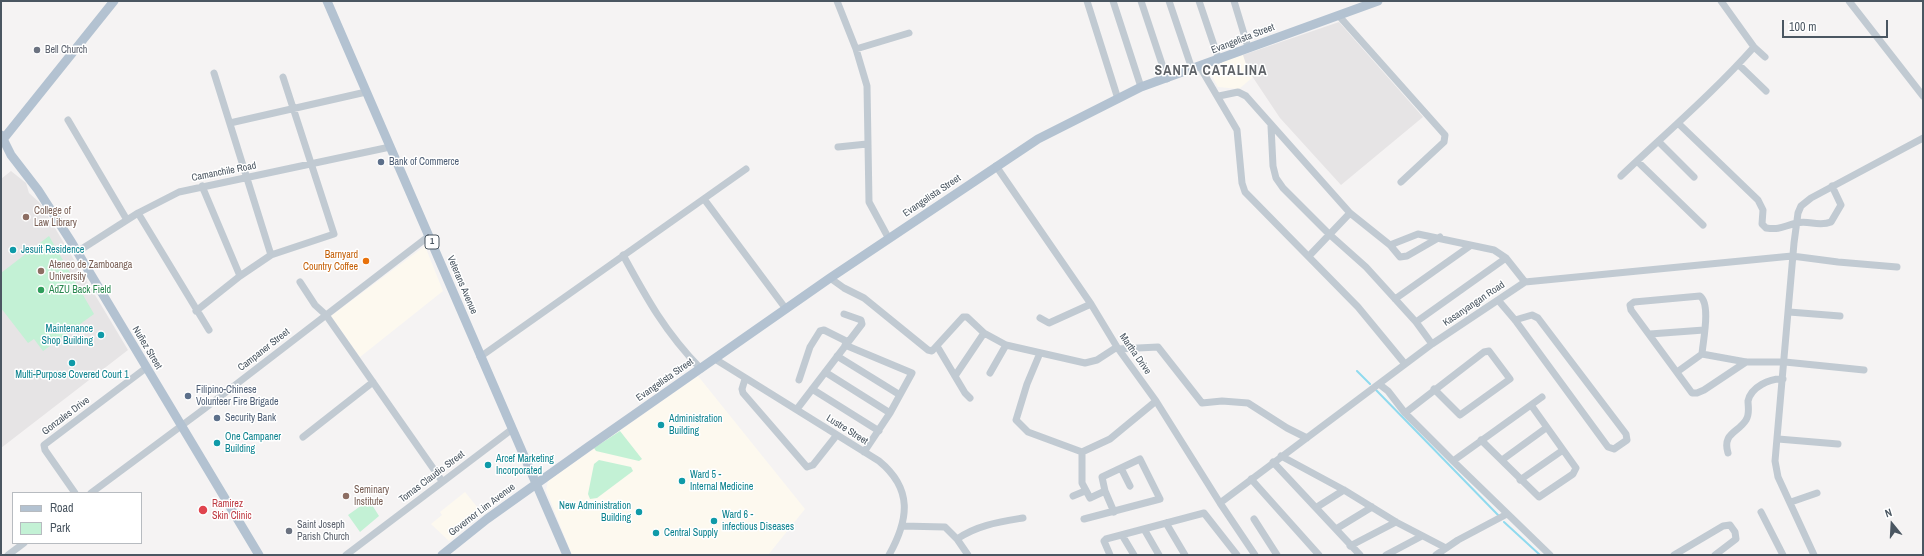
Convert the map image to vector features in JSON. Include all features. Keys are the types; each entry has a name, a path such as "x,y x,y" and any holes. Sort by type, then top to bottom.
{"main road":[{"path":"2,139 114,1"},
{"name":"Veterans Avenue","path":"327,1 511,430 537,483 567,555"},
{"name":"Evangelista Street","path":"537,483 888,238 996,166 1058,128 1141,87 1167,79 1378,1"},
{"name":"Nuñez Street","path":"2,139 11,155 38,190 77,252 259,555"},
{"name":"Governor Lim Avenue","path":"442,555 537,483"}],"street":[{"path":"837,1 856,49 867,86 869,202 888,238"},
{"path":"1087,1 1118,99"},
{"path":"1113,1 1141,87"},
{"path":"1140,1 1167,79"},
{"path":"1169,1 1196,68 1219,96 1237,130 1242,183 1245,192 1358,307 1405,364"},
{"path":"1199,1 1219,60"},
{"path":"1234,1 1248,48"},
{"path":"1721,1 1754,47 1764,57"},
{"path":"1849,1 1923,96"},
{"path":"1339,16 1445,135 1444,142 1401,182"},
{"path":"856,49 909,33"},
{"path":"1621,176 1679,124 1739,65 1754,47"},
{"path":"1739,65 1766,91"},
{"path":"214,73 271,255"},
{"path":"196,311 240,276 271,255 334,234 294,109 282,77"},
{"path":"230,123 366,92"},
{"path":"1219,96 1238,92 1241,93 1350,213 1390,245 1400,257 1402,258 1440,237"},
{"path":"68,120 128,220"},
{"path":"1679,124 1758,200 1763,210 1761,221 1766,228 1783,229 1798,222 1826,224 1834,219 1841,205 1832,186"},
{"path":"1271,126 1272,166 1276,178 1283,188 1329,234 1366,267 1416,322 1432,344"},
{"path":"1814,555 1776,468 1789,312 1792,256 1801,206 1811,198 1832,186 1923,138"},
{"path":"1659,142 1694,177"},
{"path":"838,147 868,144"},
{"name":"Camanchile Road","path":"77,252 138,213 168,196 202,186 247,178 390,147"},
{"path":"1637,161 1703,225"},
{"name":"Martha Drive","path":"996,166 1091,304 1117,348 1156,401 1220,503 1255,555"},
{"path":"480,356 746,169"},
{"path":"202,186 240,276"},
{"path":"704,198 786,309"},
{"path":"138,213 196,311 209,330"},
{"path":"1308,256 1350,213"},
{"path":"1390,245 1418,234 1440,237 1470,246 1494,250 1506,258 1525,282"},
{"name":"Campaner Street","path":"92,492 182,426 429,236"},
{"path":"1395,299 1470,246"},
{"path":"623,255 660,320 682,349 701,369"},
{"name":"Kasanyangan Road","path":"1220,503 1432,344 1525,282 1792,256 1897,267"},
{"path":"1416,322 1506,258"},
{"path":"830,278 844,288 864,298 928,350 932,351 963,317 967,317 984,333 1006,345 1085,363 1097,360 1117,348 1158,347 1202,403 1222,401 1248,403 1287,428 1307,438"},
{"path":"300,282 315,305 326,315 442,481"},
{"path":"1702,354 1706,308 1703,298 1700,296 1631,303 1631,310 1692,393 1697,394 1746,362"},
{"path":"1498,300 1515,320 1608,447 1614,449 1627,440 1626,434 1538,318 1532,316 1515,320"},
{"path":"1040,318 1049,323 1091,304"},
{"path":"1789,312 1840,316"},
{"path":"797,410 862,322 861,320 844,314"},
{"path":"1650,334 1704,330"},
{"path":"799,380 810,347 820,331 828,332 846,343 910,371 912,376 864,452"},
{"path":"955,376 984,333"},
{"path":"990,373 1006,345"},
{"path":"937,346 964,393 970,398"},
{"path":"1405,413 1434,389 1484,352 1489,351 1510,378 1460,415 1434,389"},
{"path":"1040,353 1027,384 1016,420 1028,432 1082,452 1110,439 1156,401"},
{"path":"1676,372 1702,354 1746,362 1785,362 1864,370"},
{"path":"837,356 900,395"},
{"name":"Lustre Street","path":"715,359 887,467 898,482 905,505 902,526 889,555"},
{"name":"Gonzales Drive","path":"74,492 45,450 44,445 146,368"},
{"path":"825,372 890,413"},
{"path":"745,379 742,389 743,393 807,468 813,465 836,436"},
{"path":"1728,453 1727,442 1732,433 1746,421 1750,396 1769,380 1783,379"},
{"path":"303,437 373,382"},
{"path":"1379,384 1388,391 1405,413 1453,461 1484,489 1506,514 1550,555"},
{"path":"812,389 879,430"},
{"path":"1453,461 1542,397"},
{"path":"1482,440 1536,496 1542,496 1576,472 1576,468 1531,405"},
{"path":"1502,460 1546,428"},
{"name":"Tomas Claudio Street","path":"346,555 511,430"},
{"path":"1778,439 1838,444"},
{"path":"1520,480 1563,450"},
{"path":"1082,452 1082,484 1085,491 1090,498 1105,491"},
{"path":"1281,456 1344,490 1396,522 1446,548"},
{"path":"1084,519 1114,512 1160,499 1140,459 1102,477 1105,491 1114,512"},
{"path":"1274,462 1317,507 1350,546 1360,555"},
{"path":"1121,468 1130,486"},
{"path":"1251,479 1315,554"},
{"path":"1317,507 1344,490"},
{"path":"1073,496 1085,491"},
{"path":"1791,502 1817,493"},
{"path":"1336,529 1372,507"},
{"path":"1761,512 1784,555"},
{"path":"1110,555 1104,541 1204,513 1233,554"},
{"path":"1436,555 1506,514"},
{"path":"957,539 969,531 986,525 1023,518"},
{"path":"1254,519 1277,555"},
{"path":"1350,546 1396,522"},
{"path":"1166,523 1185,555"},
{"path":"1674,555 1722,526 1730,525 1735,532 1736,539 1715,555"},
{"path":"902,526 945,527 957,539 968,555"},
{"path":"1144,529 1158,555"},
{"path":"1122,535 1134,555"},
{"path":"1386,555 1422,536"},
{"path":"8,555 23,544"}],"shaded area":[{"path":"1339,22 1423,117 1341,185 1280,118 1248,70 1243,55"},
{"path":"1243,55 1248,70 1253,77 1239,89 1218,87 1207,67"},
{"name":"Ateneo de Zamboanga University","path":"11,171 26,183 29,193 40,203 128,350 1,448 1,179"},
{"path":"425,246 443,291 360,357 331,316"},
{"path":"698,376 805,509 768,555 572,555 546,490 548,481"},
{"path":"465,492 482,513 449,541 431,524 442,515 440,512"}],"green space":[{"name":"AdZU Back Field","path":"49,236 94,314 43,351 34,339 28,343 1,308 1,273"},
{"path":"620,431 642,459 639,461 596,451 594,448"},
{"path":"599,460 631,467 633,471 597,498 590,499 588,494 594,464"},
{"path":"369,500 379,516 360,532 348,515"}],"waterway":[{"path":"1357,371 1370,384"},
{"path":"1376,390 1498,515"},
{"path":"1504,522 1540,555"}],"place":[{"name":"Bell Church","path":"37,50"},
{"name":"Bank of Commerce","path":"381,162"},
{"name":"College of Law Library","path":"26,217"},
{"name":"Jesuit Residence","path":"13,250"},
{"name":"Barnyard Country Coffee","path":"366,261"},
{"name":"Ateneo de Zamboanga University","path":"41,271"},
{"name":"AdZU Back Field","path":"41,290"},
{"name":"Maintenance Shop Building","path":"101,335"},
{"name":"Multi-Purpose Covered Court 1","path":"72,363"},
{"name":"Filipino-Chinese Volunteer Fire Brigade","path":"188,396"},
{"name":"Security Bank","path":"217,418"},
{"name":"Administration Building","path":"661,425"},
{"name":"One Campaner Building","path":"217,443"},
{"name":"Arcef Marketing Incorporated","path":"488,465"},
{"name":"Ward 5 - Internal Medicine","path":"682,481"},
{"name":"Seminary Institute","path":"346,496"},
{"name":"Ramirez Skin Clinic","path":"203,510"},
{"name":"New Administration Building","path":"639,512"},
{"name":"Ward 6 - infectious Diseases","path":"714,521"},
{"name":"Saint Joseph Parish Church","path":"289,531"},
{"name":"Central Supply","path":"656,533"}],"district":[{"name":"SANTA CATALINA","path":"1211,71"}]}
